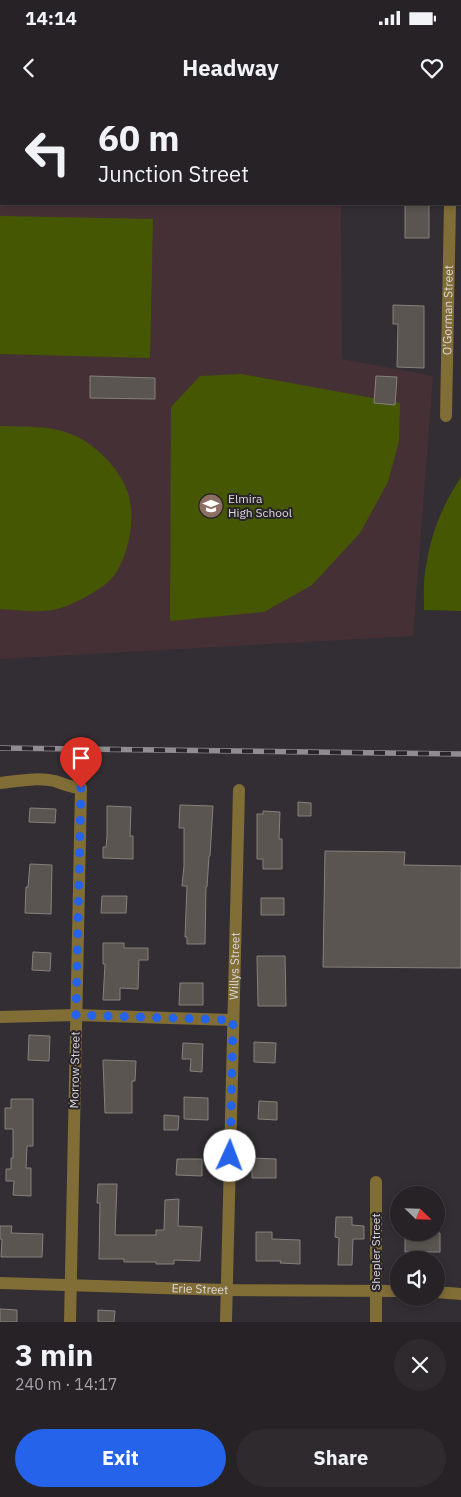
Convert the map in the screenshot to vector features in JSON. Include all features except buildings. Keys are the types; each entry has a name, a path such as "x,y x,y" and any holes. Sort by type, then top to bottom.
{"street":[{"name":"O'Gorman Street","path":"446,416 450,205"},
{"name":"Morrow Street","path":"0,783 32,778 56,782 71,788 81,788 70,1322"},
{"name":"Willys Street","path":"226,1322 239,790"},
{"path":"0,1017 76,1015 233,1020"},
{"name":"Shepler Street","path":"376,1182 376,1322"},
{"name":"Erie Street","path":"0,1284 226,1290 390,1291"},
{"path":"445,1293 461,1294"}],"shaded area":[{"name":"Elmira High School","path":"0,205 341,205 342,359 433,376 413,636 0,659"}],"green space":[{"path":"0,216 153,219 150,358 0,354"},
{"path":"241,374 400,403 399,441 388,482 360,533 312,585 264,612 170,621 171,407 200,376"},
{"path":"0,426 60,430 87,442 112,465 119,474 128,493 131,514 130,536 119,568 103,586 67,606 54,610 38,611 0,609"},
{"path":"461,477 461,611 424,610 424,578 434,531 448,499"}],"railway":[{"path":"0,748 461,754"}],"place":[{"name":"Elmira High School","path":"211,506"}],"route":[{"path":"81,788 76,1015 233,1020 230,1156"}]}
